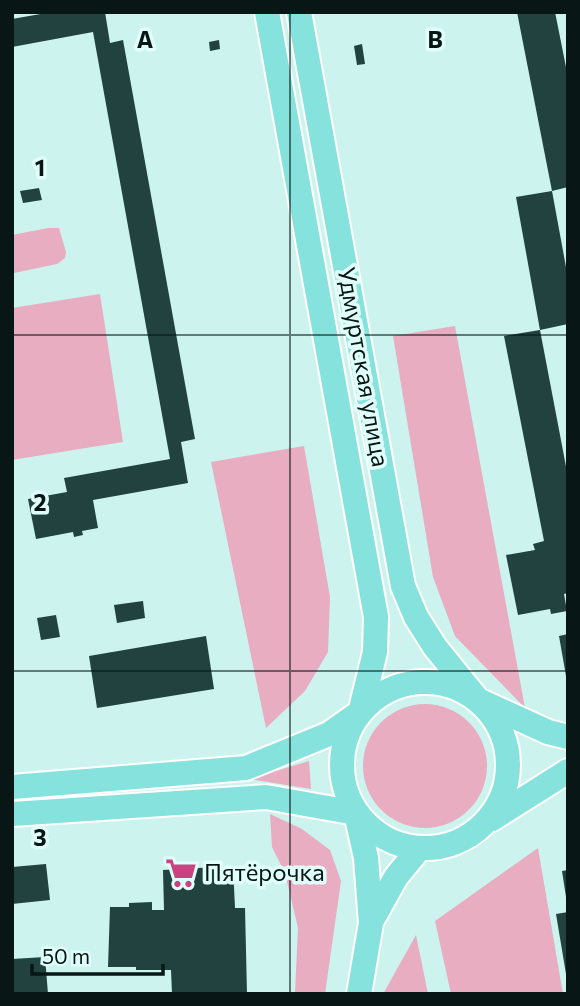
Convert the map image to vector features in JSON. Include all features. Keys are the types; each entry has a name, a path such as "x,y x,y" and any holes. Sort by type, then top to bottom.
{"main road":[{"name":"Удмуртская улица","path":"267,12 376,617 374,652 360,713"},
{"name":"Удмуртская улица","path":"299,12 401,581 416,617 435,647 478,700"},
{"path":"12,787 246,768 329,734 360,713 379,695 403,684 429,681 455,687 522,721 568,737"},
{"path":"478,700 496,720 507,746 509,774 501,801 486,824"},
{"path":"359,994 371,923 366,858 356,813 344,788 341,762 346,736 360,713"},
{"path":"12,814 256,797 356,813 373,831 395,844 419,849 444,847 466,838 526,796 568,771"},
{"path":"371,923 396,877 419,849"}],"shaded area":[{"path":"59,228 66,252 65,258 57,264 14,273 12,235"},
{"path":"100,294 123,442 12,460 12,308"},
{"path":"455,326 525,708 455,636 433,577 393,336"},
{"path":"304,446 330,597 328,652 305,691 266,728 211,462"},
{"path":"425,704 449,708 469,722 483,742 487,766 483,790 469,810 449,824 425,828 401,824 381,810 367,790 363,766 367,742 381,722 401,708"},
{"path":"309,761 311,789 249,779"},
{"path":"270,814 302,829 330,850 341,881 325,994 295,993 298,928 285,873 272,847"},
{"path":"538,848 563,994 451,994 435,921"},
{"path":"416,935 428,994 383,994"}],"building":[{"path":"52,12 105,12 110,43 123,40 195,439 181,442 188,483 93,500 98,528 82,531 83,535 74,537 73,532 36,539 28,499 67,492 64,478 170,459 93,32 12,47 12,19"},
{"path":"517,12 555,12 568,77 568,187 552,191"},
{"path":"219,40 220,49 210,51 209,42"},
{"path":"362,44 365,64 357,65 354,46"},
{"path":"39,188 42,200 23,203 20,191"},
{"path":"552,191 568,278 568,324 540,330 516,197"},
{"path":"540,330 568,477 568,593 564,594 567,611 551,614 550,609 518,615 506,555 535,550 533,544 544,541 504,336"},
{"path":"143,601 145,618 117,623 114,605"},
{"path":"56,615 60,637 41,640 37,618"},
{"path":"568,634 568,676 566,676 559,636"},
{"path":"206,636 214,689 97,708 89,656"},
{"path":"46,864 50,900 12,904 12,867"},
{"path":"233,866 235,908 245,908 247,994 172,994 171,970 108,967 110,907 129,907 129,903 152,902 152,910 164,910 163,870"},
{"path":"568,870 568,897 566,897 562,871"},
{"path":"568,912 568,974 566,974 556,914"},
{"path":"45,957 48,994 13,994 12,959"}],"place":[{"name":"Пятёрочка","path":"181,873"}]}
